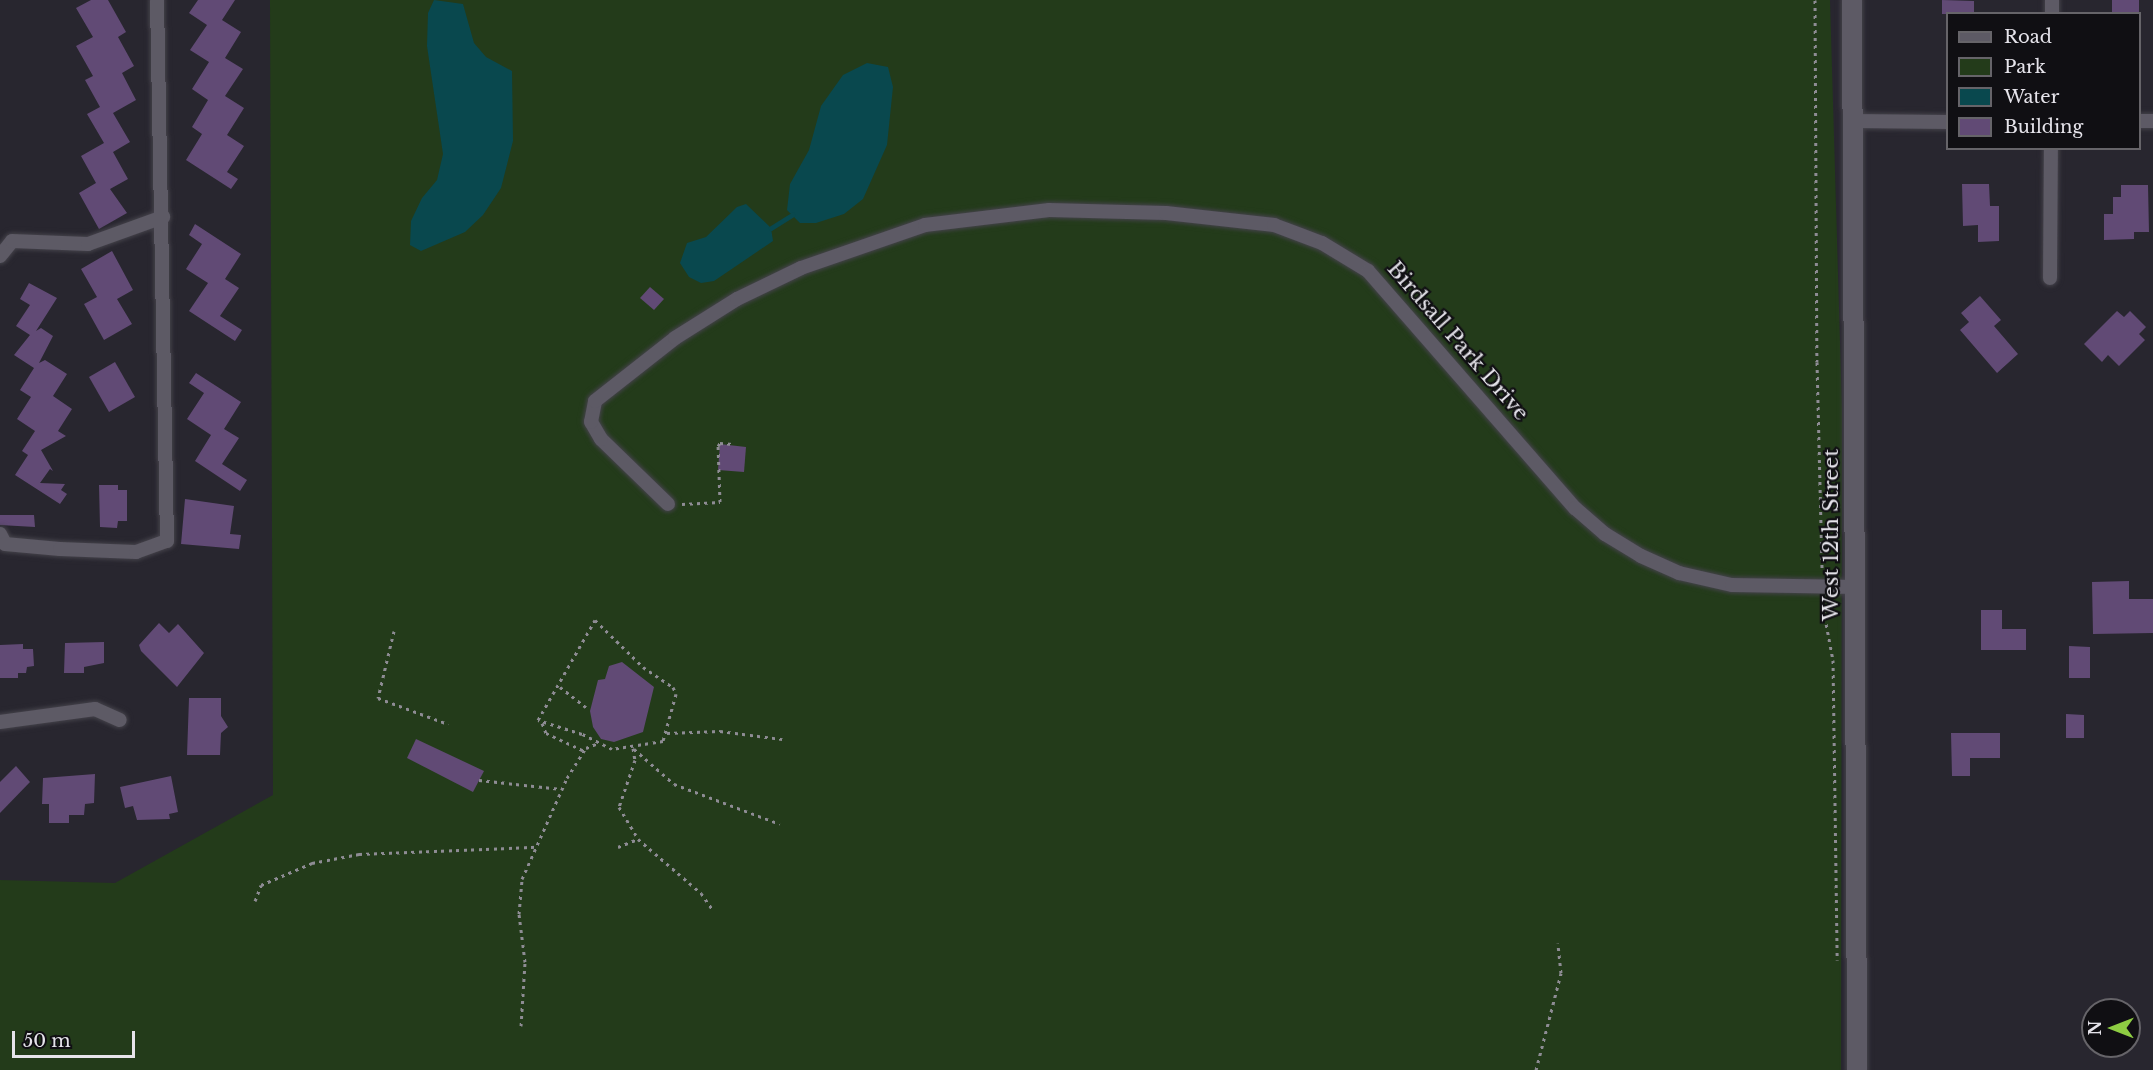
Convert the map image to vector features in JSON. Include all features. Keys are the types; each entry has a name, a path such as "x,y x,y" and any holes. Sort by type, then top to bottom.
{"main road":[{"name":"West 12th Street","path":"1852,0 1857,1070"}],"street":[{"path":"0,534 4,544 60,549 136,552 167,541 158,0"},
{"path":"1852,121 1946,122"},
{"path":"2050,278 2051,150"},
{"name":"Birdsall Park Drive","path":"668,504 601,439 591,422 595,401 675,338 737,299 801,268 925,225 1049,210 1166,213 1274,225 1322,243 1368,271 1575,508 1621,545 1661,566 1713,582 1761,587 1856,587"},
{"path":"0,256 12,241 88,244 163,217"},
{"path":"0,722 95,709 120,720"}],"path":[{"path":"1815,0 1816,362 1822,616 1833,660 1837,964"},
{"path":"668,504 720,502 718,446 720,443 733,444"},
{"path":"595,620 643,666 673,687 675,694 663,741 633,748 612,749 596,744 582,734 538,720 560,686 595,620"},
{"path":"394,631 378,698 448,724"},
{"path":"560,686 588,708"},
{"path":"538,720 546,733 585,751"},
{"path":"666,733 720,731 782,739"},
{"path":"521,1026 525,962 519,914 522,879 562,789 585,751 596,744"},
{"path":"633,748 674,784 780,824"},
{"path":"633,748 635,760 619,807 638,839 701,893 712,909"},
{"path":"479,780 562,789"},
{"path":"618,846 638,839"},
{"path":"255,901 261,885 312,863 359,854 537,847"},
{"path":"1536,1070 1561,973 1558,943"}],"green space":[{"path":"270,0 1830,0 1842,410 1841,1070 0,1070 0,880 115,883 273,795"}],"water":[{"path":"434,0 463,4 474,43 486,57 512,71 513,141 501,188 483,215 465,232 421,251 410,245 411,221 422,198 437,180 443,154 427,46 428,13"},
{"path":"867,63 888,67 893,87 887,145 863,199 844,214 816,223 800,223 787,210 790,184 809,150 821,106 843,75"},
{"path":"746,204 771,228 773,241 714,281 701,283 689,277 680,263 687,243 706,237 737,207"}],"building":[{"path":"91,0 108,0 126,32 118,37 134,66 122,73 136,100 113,113 130,142 113,152 128,179 110,189 127,213 99,229 79,193 96,183 81,156 104,143 87,114 100,107 85,80 93,76 76,46 93,37 76,8"},
{"path":"198,0 235,0 222,20 241,32 225,58 243,69 225,96 244,108 227,135 244,146 227,172 238,179 231,189 186,160 202,134 192,127 208,100 192,89 209,62 190,50 207,25 189,13"},
{"path":"1942,0 1974,1 1974,12 1942,14"},
{"path":"2112,0 2139,0 2139,12 2112,12"},
{"path":"1962,184 1989,184 1990,206 1999,206 1999,241 1978,242 1978,225 1963,226"},
{"path":"2121,185 2148,185 2149,232 2134,232 2134,239 2104,240 2104,214 2113,214 2113,197 2121,197"},
{"path":"195,224 241,254 225,279 239,288 220,316 242,330 235,341 189,311 208,283 186,269 202,244 189,235"},
{"path":"112,251 133,290 117,299 132,324 104,340 84,304 97,297 81,269"},
{"path":"29,283 57,298 36,331 41,328 53,336 39,363 45,360 67,374 53,396 72,409 58,431 66,436 41,450 53,471 50,469 40,483 65,484 61,490 67,494 60,504 15,475 28,455 22,451 35,431 17,419 31,397 20,390 34,368 14,355 30,335 16,326 30,305 20,299"},
{"path":"650,287 664,299 654,310 640,298"},
{"path":"1980,296 2001,320 1994,326 2018,354 1997,373 1960,330 1969,322 1961,313"},
{"path":"2117,311 2124,317 2130,311 2146,327 2139,334 2145,340 2119,366 2108,355 2102,362 2084,344"},
{"path":"115,362 135,397 109,412 89,377"},
{"path":"196,373 241,402 224,429 239,438 222,464 247,480 240,491 195,461 211,435 187,419 204,393 189,383"},
{"path":"720,444 746,447 744,472 718,470"},
{"path":"99,485 118,485 118,490 127,490 127,521 118,521 117,528 100,527"},
{"path":"185,499 234,506 230,534 241,535 239,549 181,544"},
{"path":"0,515 34,515 35,527 0,525"},
{"path":"2129,581 2129,599 2153,599 2153,633 2093,634 2092,582"},
{"path":"1981,610 2002,610 2002,629 2026,629 2026,650 1981,650"},
{"path":"159,623 169,633 178,624 204,653 177,687 141,651 139,645"},
{"path":"104,642 104,663 84,667 84,673 64,673 65,643"},
{"path":"23,644 23,649 33,649 34,666 27,667 26,673 18,673 18,678 0,678 0,645"},
{"path":"2069,646 2090,647 2090,678 2069,678"},
{"path":"622,662 654,687 643,732 614,742 601,739 593,727 590,711 598,680 605,679 609,666"},
{"path":"189,698 221,698 221,716 228,727 221,733 220,755 187,755"},
{"path":"2066,714 2084,715 2084,738 2066,738"},
{"path":"1951,733 2000,733 2000,758 1970,758 1970,776 1952,776"},
{"path":"416,739 484,771 473,792 407,758"},
{"path":"16,766 30,782 0,813 0,782"},
{"path":"95,774 94,803 85,804 84,815 69,815 69,823 49,823 49,804 42,804 43,778"},
{"path":"171,776 178,812 169,814 170,819 137,820 133,806 125,808 120,787"}],"waterway":[{"path":"771,228 792,215"}]}
